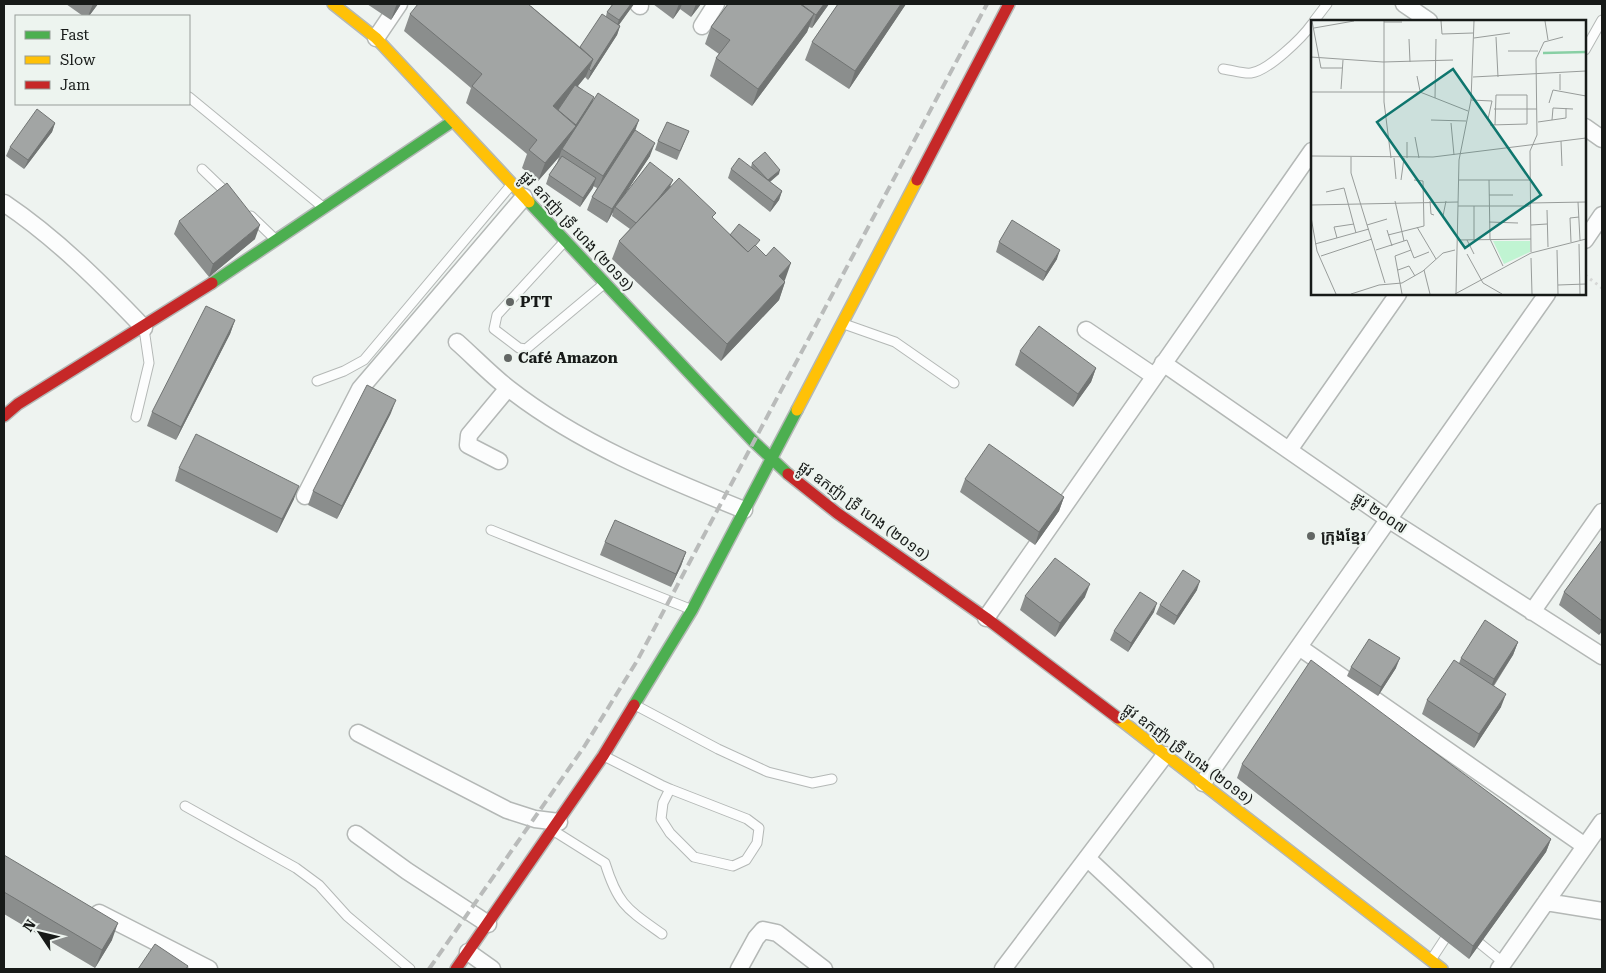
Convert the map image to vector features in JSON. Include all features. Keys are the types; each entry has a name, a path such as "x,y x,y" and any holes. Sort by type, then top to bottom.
{"street":[{"name":"ផ្លូវ ឧកញ៉ា ទ្រី ហេង (២០១១)","path":"333,4 376,38 770,458 816,498 986,618 1442,969"},
{"path":"376,38 400,4"},
{"path":"702,26 716,4"},
{"path":"456,969 556,827 603,756 692,610 1009,4"},
{"path":"1406,11 1427,20"},
{"path":"4,416 18,404 144,328 278,241 453,121"},
{"path":"1586,129 1602,139"},
{"path":"986,618 1311,152"},
{"path":"305,496 360,389 524,197"},
{"path":"4,203 27,218 92,274 144,328"},
{"path":"1586,239 1602,215"},
{"path":"1289,450 1397,295"},
{"path":"1203,784 1546,295"},
{"name":"ផ្លូវ ២០០៧","path":"1086,330 1158,370 1289,450 1388,519 1602,656"},
{"path":"457,342 508,388 553,419 633,464 744,510"},
{"path":"499,461 468,445 469,435 508,388"},
{"path":"1532,612 1602,512"},
{"path":"1299,647 1585,846"},
{"path":"358,733 507,810 535,818 556,827"},
{"path":"1004,969 1165,755"},
{"path":"1502,966 1602,822"},
{"path":"356,834 407,871 488,924"},
{"path":"1088,858 1205,968"},
{"path":"1546,902 1602,910"},
{"path":"85,906 209,969"},
{"path":"739,969 756,938 763,930 777,933 824,969"},
{"path":"468,952 492,969"}],"lane":[{"path":"1315,20 1328,4"},
{"path":"1586,48 1602,20"},
{"path":"1224,69 1252,73 1274,61 1306,33 1311,26"},
{"path":"190,97 326,209"},
{"path":"202,169 278,241"},
{"path":"317,381 344,371 364,360 512,184"},
{"path":"566,241 497,314 494,330 519,348 526,349 605,283"},
{"path":"841,324 895,342 954,383"},
{"path":"136,417 149,363 144,328"},
{"path":"490,530 692,610"},
{"path":"635,705 718,749 768,772 812,783 832,779"},
{"path":"603,756 670,789 747,819 759,828 756,843 746,860 733,866 694,857 670,833 661,819 663,802 670,789"},
{"path":"185,806 296,868 319,885 347,916 410,969"},
{"path":"556,827 605,863 612,886 621,902 662,934"},
{"path":"1431,960 1454,926 1463,930 1502,966"}],"path":[{"path":"1586,277 1602,288"}],"building":[{"path":"418,4 528,4 593,59 553,106 576,126 545,163 529,150 537,140 472,86 482,74 410,14"},
{"path":"613,4 631,4 619,20 607,12"},
{"path":"728,4 800,4 814,14 758,89 716,58 730,40 711,27"},
{"path":"801,4 824,4 816,15"},
{"path":"838,4 901,4 855,71 812,42"},
{"path":"602,14 620,26 591,71 589,69 593,59 580,47"},
{"path":"575,85 594,97 576,125 558,110"},
{"path":"598,93 639,120 603,176 562,149"},
{"path":"37,109 55,123 28,160 10,147"},
{"path":"667,122 689,131 680,151 658,141"},
{"path":"635,130 655,143 612,209 592,197"},
{"path":"765,152 780,170 768,180 752,163"},
{"path":"562,156 596,178 583,198 549,175"},
{"path":"739,158 782,191 774,202 731,169"},
{"path":"650,162 673,180 636,223 615,207"},
{"path":"679,178 716,213 712,217 748,252 755,245 766,256 774,247 791,263 779,276 785,282 727,344 619,241"},
{"path":"227,183 260,225 213,264 179,221"},
{"path":"1012,220 1060,250 1046,272 999,242"},
{"path":"739,224 760,240 748,252 730,235"},
{"path":"206,306 235,320 181,427 152,412"},
{"path":"1039,326 1096,368 1078,394 1020,351"},
{"path":"367,385 396,400 342,506 313,491"},
{"path":"196,434 299,486 282,519 179,468"},
{"path":"989,444 1064,497 1039,532 965,479"},
{"path":"615,520 686,552 676,574 605,542"},
{"path":"1602,540 1602,621 1564,592"},
{"path":"1055,558 1090,584 1060,623 1025,596"},
{"path":"1183,570 1200,581 1177,616 1160,605"},
{"path":"1140,592 1157,603 1131,643 1114,631"},
{"path":"1485,620 1518,642 1494,679 1461,658"},
{"path":"1369,639 1400,658 1381,687 1351,667"},
{"path":"1311,660 1551,839 1473,946 1242,764"},
{"path":"1454,660 1506,694 1479,734 1427,700"},
{"path":"4,855 118,923 102,950 4,892"},
{"path":"155,944 188,966 186,969 138,969"}],"railway":[{"path":"429,969 584,747 637,661 987,4"}],"traffic: fast":[{"path":"212,283 453,121"},
{"path":"529,202 754,442 788,474"},
{"path":"634,705 692,610 797,410"}],"traffic: slow":[{"path":"333,4 376,38 529,202"},
{"path":"797,410 917,180"},
{"path":"1118,718 1442,969"}],"traffic: jam":[{"path":"917,180 1009,4"},
{"path":"4,416 18,404 212,283"},
{"path":"788,474 837,513 986,618 1118,718"},
{"path":"456,969 603,756 634,705"}],"place":[{"name":"PTT","path":"510,302"},
{"name":"Café Amazon","path":"508,358"},
{"name":"ក្រុងខ្មែរ","path":"1311,536"}]}
